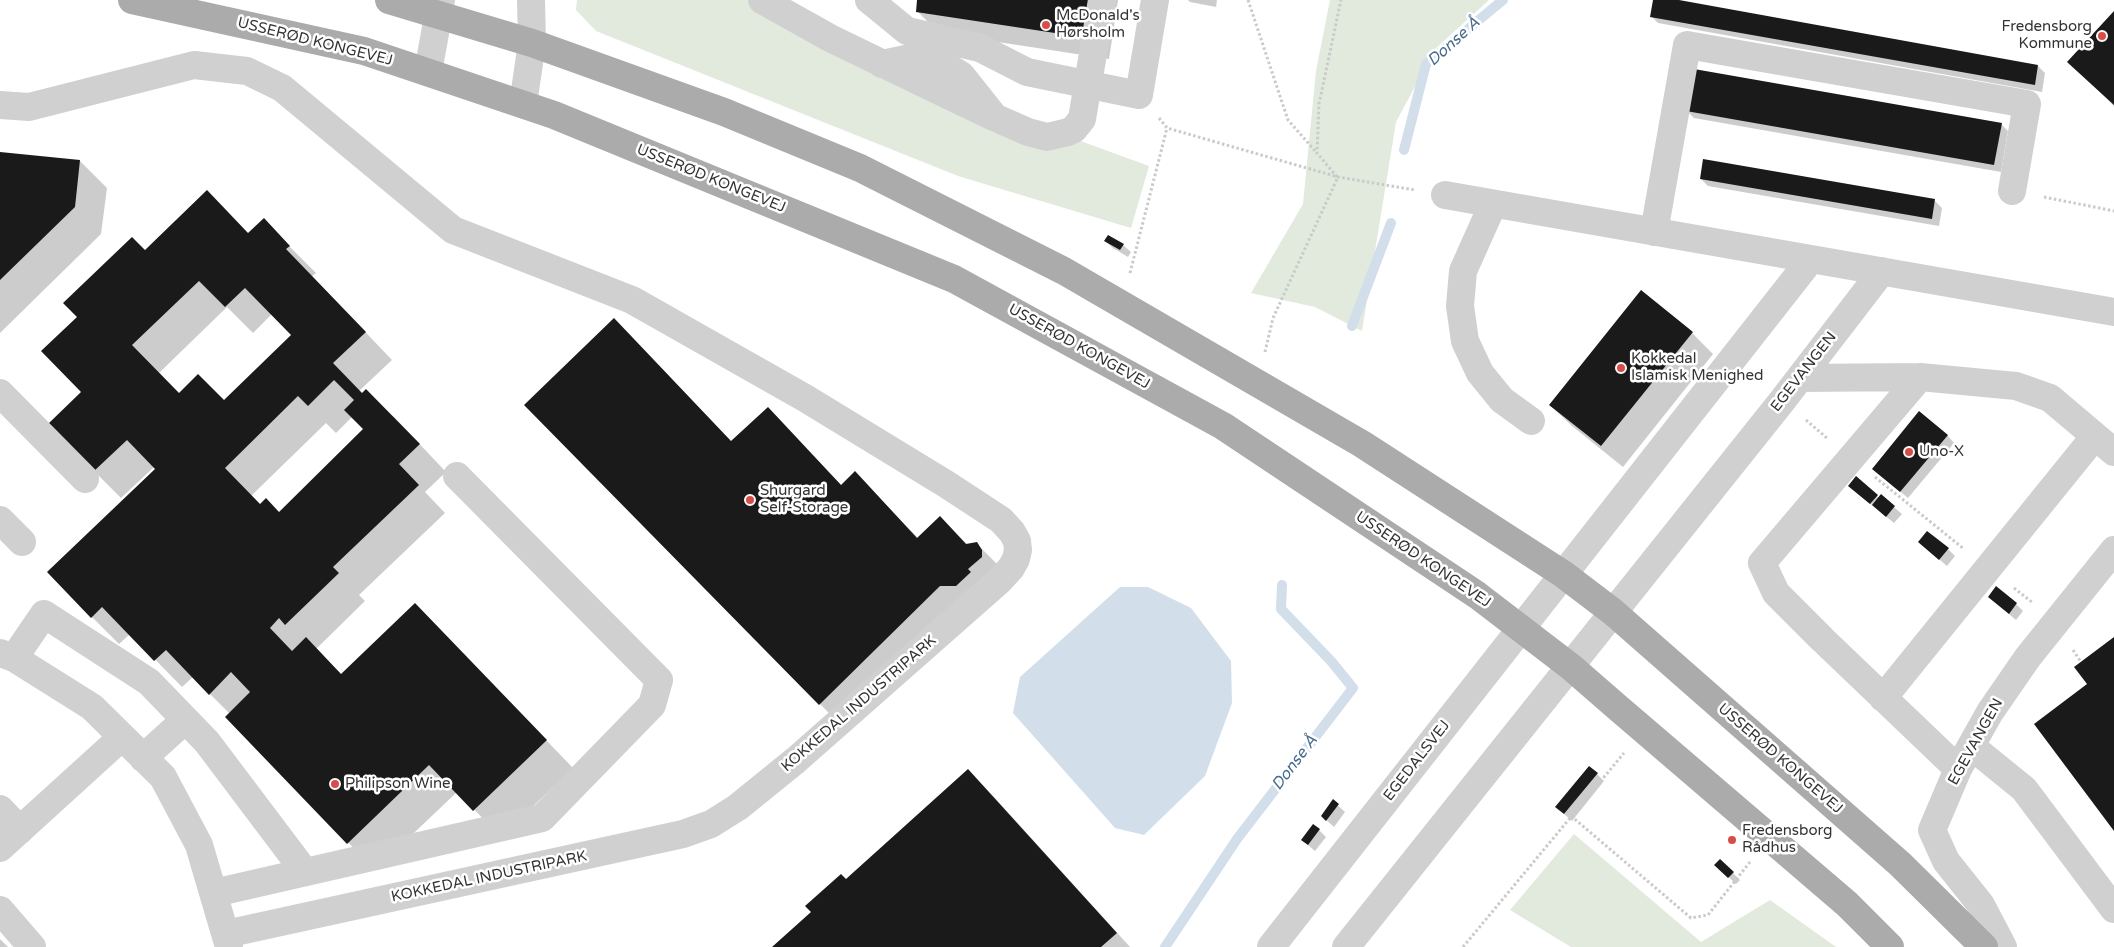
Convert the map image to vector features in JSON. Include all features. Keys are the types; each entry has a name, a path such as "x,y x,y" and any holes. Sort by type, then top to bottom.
{"main road":[{"name":"USSERØD KONGEVEJ","path":"132,0 364,51 554,114 954,279 1223,426 1477,595 1570,667 1847,904 1890,947"},
{"name":"USSERØD KONGEVEJ","path":"389,0 439,8 724,112 860,168 1064,271 1362,444 1563,574 1613,612 1900,864 1984,947"}],"street":[{"path":"523,104 532,43 531,0"},
{"path":"762,0 830,38 994,118 1047,137 1060,135 1074,129 1082,118 1102,0"},
{"path":"869,0 907,31 980,48 1027,72 1139,95 1155,0"},
{"path":"428,72 439,8"},
{"path":"1654,232 1687,44 2027,104 2012,191"},
{"name":"KOKKEDAL INDUSTRIPARK","path":"0,105 29,107 194,65 247,71 282,88 453,230 632,300 805,398 1001,520 1012,532 1017,541 1018,550 1011,568 999,581 796,760 738,807 711,824 684,834 228,941 199,845 163,777 92,707 7,655"},
{"path":"1446,195 2114,312"},
{"path":"1493,204 1463,271 1460,306 1465,341 1480,373 1502,400 1531,421"},
{"path":"1563,574 1811,259"},
{"name":"EGEVANGEN","path":"1613,612 1782,401 1882,271"},
{"path":"1800,378 1920,377 2016,386 2050,398 2105,444 1988,569 1883,698"},
{"path":"1920,377 1762,563 1776,592 1883,698 1964,758 2024,789 2114,909"},
{"path":"0,393 85,479"},
{"path":"214,893 542,818 652,705 658,680 457,476"},
{"path":"0,520 22,542"},
{"name":"EGEVANGEN","path":"2003,947 1982,905 1946,861 1932,830 1964,758 1990,712 2028,657 2114,550"},
{"name":"EGEDALSVEJ","path":"1271,947 1563,574"},
{"path":"1346,947 1613,612"},
{"path":"7,655 44,614 149,682 207,742 305,872"},
{"path":"143,758 185,720"},
{"path":"0,848 122,737"},
{"path":"0,809 20,830"},
{"path":"0,910 32,947"}],"path":[{"path":"1248,0 1288,120 1338,177"},
{"path":"1317,153 1319,104 1341,0"},
{"path":"1139,95 1167,128 1338,177 1446,195"},
{"path":"1122,304 1167,128"},
{"path":"1257,384 1273,318 1338,177"},
{"path":"2040,196 2114,211"},
{"path":"1782,401 1988,569 2057,621 2081,662"},
{"path":"1463,947 1643,730"},
{"path":"1571,816 1691,918 1708,915 1769,837"}],"shaded area":[{"path":"577,0 779,0 960,97 1149,166 1131,228 958,176 596,31 576,10"},
{"path":"1330,0 1489,0 1435,49 1396,122 1362,331 1315,307 1251,293 1303,204 1316,71"},
{"path":"1120,587 1148,587 1191,608 1231,661 1232,703 1205,776 1144,835 1115,828 1013,713 1020,677"},
{"path":"1574,834 1701,942 1770,900 1836,947 1571,947 1510,910"}],"building":[{"name":"McDonald's Hørsholm","path":"917,0 1094,0 1088,38 916,12"},
{"path":"1653,0 1679,0 2038,65 2035,85 1650,17"},
{"name":"Fredensborg Kommune","path":"2114,11 2114,105 2067,62"},
{"path":"1694,69 2002,123 1994,165 1686,111"},
{"path":"0,152 80,160 75,207 0,280"},
{"path":"1703,159 1935,199 1932,219 1700,179"},
{"path":"207,190 248,233 264,218 290,246 286,249 366,332 333,363 362,393 366,389 420,444 399,464 419,485 333,567 339,573 285,625 279,618 270,628 292,651 306,637 341,674 415,603 547,740 473,811 429,765 347,844 225,717 250,692 231,672 209,695 166,650 154,661 102,607 91,618 47,572 155,469 127,440 93,472 48,424 81,392 41,351 77,317 63,303 132,237 145,250","holes":["199,281 225,307 245,288 291,335 224,400 198,374 179,393 132,345","334,380 354,400 344,410 363,429 279,512 266,498 260,504 225,468 298,396 308,406"]},
{"path":"1108,235 1124,244 1120,250 1104,241"},
{"name":"Kokkedal Islamisk Menighed","path":"1641,290 1693,332 1601,446 1549,405"},
{"name":"Shurgard Self-Storage","path":"614,318 731,441 768,407 841,485 855,471 917,538 940,516 966,544 977,542 982,550 982,557 968,569 971,572 956,586 940,586 819,705 524,405"},
{"name":"Uno-X","path":"1919,411 1948,435 1900,492 1872,469"},
{"path":"1856,476 1878,495 1870,504 1848,486"},
{"path":"1881,494 1895,506 1886,517 1872,505"},
{"path":"1927,531 1949,548 1939,560 1918,542"},
{"path":"1996,586 2017,603 2009,614 1988,597"},
{"path":"2114,637 2114,831 2034,724 2087,684 2074,667"},
{"path":"1589,766 1598,773 1564,814 1555,807"},
{"path":"968,769 1117,933 1101,947 772,947 811,912 805,906 841,874 846,879"},
{"path":"1333,799 1339,804 1326,821 1321,816"},
{"path":"1313,824 1320,829 1308,845 1301,840"},
{"path":"1720,859 1734,872 1728,878 1714,865"}],"waterway":[{"name":"Donse Å","path":"1404,150 1426,64 1503,0"},
{"name":"Donse Å","path":"1352,326 1391,223"},
{"name":"Donse Å","path":"1165,947 1237,839 1353,688 1331,661 1281,609 1282,585"}],"place":[{"name":"McDonald's Hørsholm","path":"1046,25"},
{"name":"Fredensborg Kommune","path":"2102,36"},
{"name":"Kokkedal Islamisk Menighed","path":"1621,368"},
{"name":"Uno-X","path":"1909,452"},
{"name":"Shurgard Self-Storage","path":"750,500"},
{"name":"Philipson Wine","path":"335,784"},
{"name":"Fredensborg Rådhus","path":"1732,840"}]}
